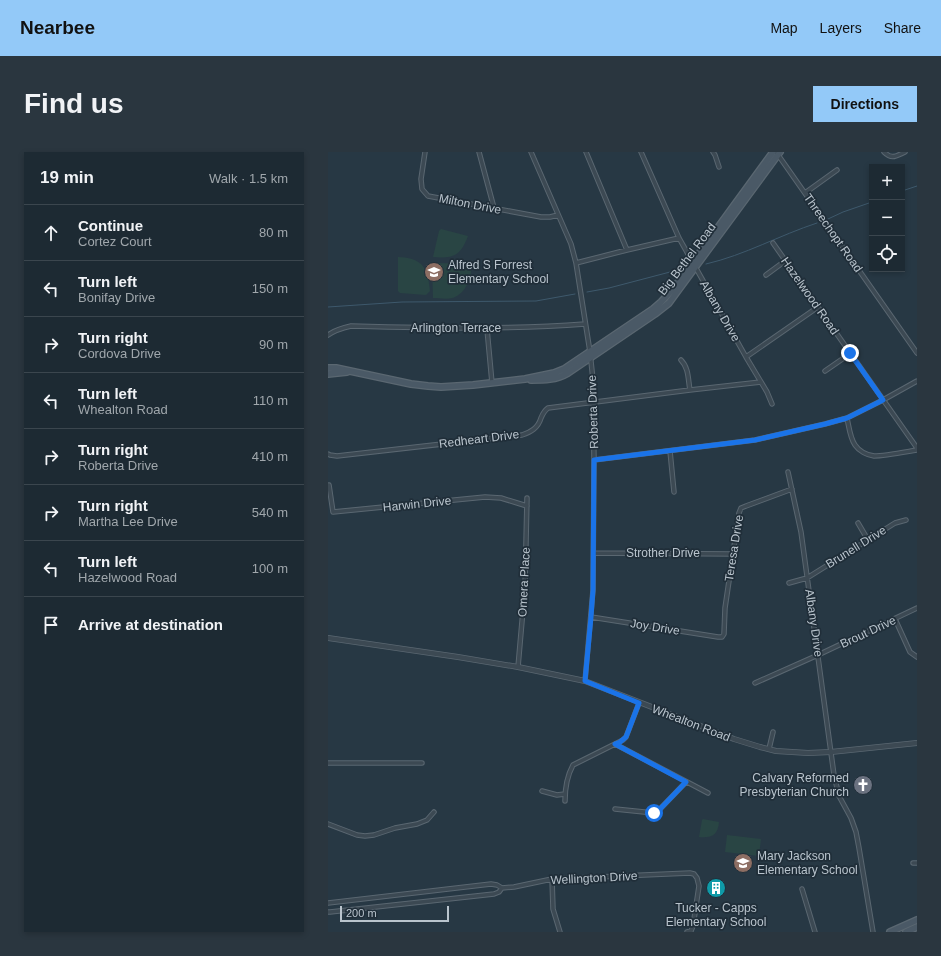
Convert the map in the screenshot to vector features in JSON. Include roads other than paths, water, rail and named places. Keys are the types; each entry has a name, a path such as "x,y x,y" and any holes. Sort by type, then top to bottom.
{"main road":[{"name":"Big Bethel Road","path":"524,379 542,380 557,378 568,373 649,315 694,265 777,153"},
{"name":"Big Bethel Road","path":"328,368 336,368 411,384 428,386 453,386 524,379 560,371 649,315"},
{"name":"Big Bethel Road","path":"328,374 350,372"},
{"path":"890,932 917,920"},
{"path":"906,932 917,927"}],"street":[{"name":"Milton Drive","path":"425,152 421,179 422,189 428,196 542,218 558,215"},
{"path":"479,152 494,208"},
{"name":"Roberta Drive","path":"531,152 571,244 576,263 591,358 594,402 594,553 593,590 585,681"},
{"path":"586,152 626,250"},
{"name":"Albany Drive","path":"640,152 679,238 767,392 772,404"},
{"path":"713,152 719,167"},
{"path":"884,152 890,157 905,152"},
{"name":"Threechopt Road","path":"777,153 917,352"},
{"path":"805,193 837,170"},
{"path":"576,263 679,238"},
{"name":"Hazelwood Road","path":"773,243 917,449"},
{"path":"766,275 785,261"},
{"path":"746,357 818,307"},
{"name":"Arlington Terrace","path":"328,336 333,331 351,326 487,329 551,327 586,324"},
{"path":"487,329 492,383"},
{"path":"825,371 850,353"},
{"path":"681,360 686,368 690,390"},
{"path":"594,460 755,440 825,424 847,418 917,381"},
{"name":"Redheart Drive","path":"328,454 337,456 522,435 530,432 537,426 542,414 548,408 761,382"},
{"path":"847,418 854,444 859,450 865,453 872,456 917,449"},
{"path":"670,451 674,492"},
{"name":"Albany Drive","path":"788,472 801,532 836,785 839,796 856,832 873,932"},
{"name":"Harwin Drive","path":"330,485 332,512 485,497 501,498 527,506"},
{"name":"Teresa Drive","path":"718,638 724,634 725,608 741,508 792,489"},
{"name":"Omera Place","path":"518,667 524,587 527,498"},
{"name":"Brunell Drive","path":"789,583 807,578 894,523 906,520"},
{"path":"858,523 868,540"},
{"name":"Strother Drive","path":"594,553 733,554"},
{"name":"Brout Drive","path":"755,683 917,608"},
{"name":"Joy Drive","path":"591,617 718,638"},
{"path":"895,619 910,652 917,657"},
{"name":"Whealton Road","path":"328,638 518,667 585,681 734,739 769,749 794,753 808,753 917,743"},
{"path":"565,801 564,790 573,765 620,742 626,737 639,703"},
{"path":"769,749 773,732"},
{"path":"615,744 708,793"},
{"path":"328,763 422,763"},
{"path":"615,809 654,813 660,809 686,782"},
{"path":"542,791 557,795 565,794"},
{"path":"328,824 357,835 370,836 395,828 418,824 427,820 434,812"},
{"name":"Wellington Drive","path":"328,903 491,884 502,888 552,879 686,873 694,874 697,878 699,886 693,926 691,931 687,932"},
{"path":"552,879 553,909 560,932"},
{"name":"Wellington Drive","path":"328,912 494,894 499,892 502,888"},
{"path":"802,889 815,932"},
{"path":"411,893 412,903"}],"waterway":[{"path":"905,190 917,186"},
{"path":"828,219 869,203"},
{"path":"706,264 749,250 817,223"},
{"path":"587,292 680,270"},
{"path":"328,307 402,302 536,301 575,294"}],"place":[{"name":"Alfred S Forrest Elementary School","path":"434,272"},
{"name":"Calvary Reformed Presbyterian Church","path":"863,785"},
{"name":"Mary Jackson Elementary School","path":"743,863"},
{"name":"Tucker - Capps Elementary School","path":"716,888"}]}
